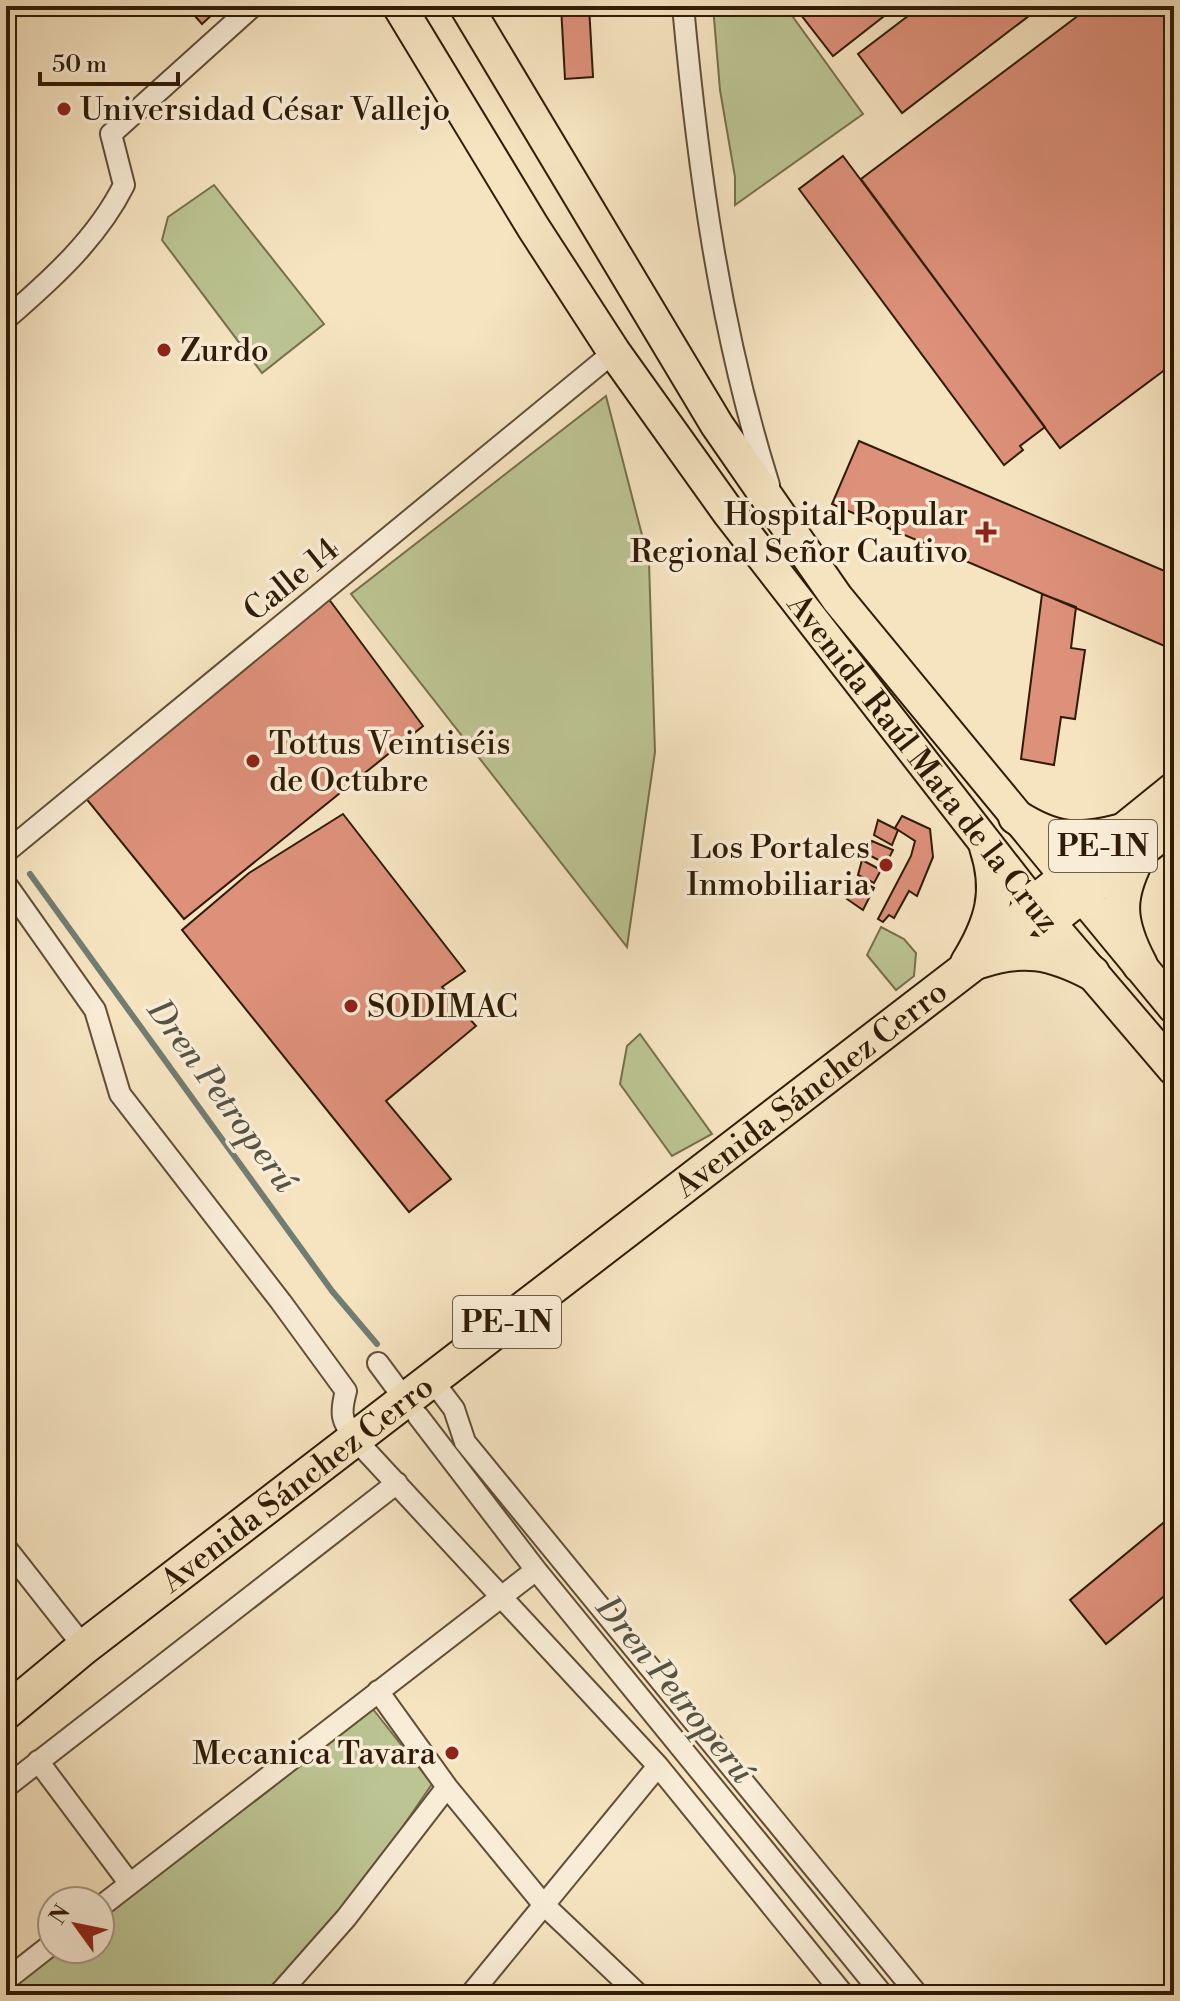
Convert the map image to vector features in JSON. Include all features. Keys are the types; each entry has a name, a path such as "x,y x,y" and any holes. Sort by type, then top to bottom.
{"highway":[{"name":"Avenida Sánchez Cerro","path":"6,1712 84,1647 1040,913 1131,840 1174,790"},
{"path":"1016,817 1044,833 1063,838 1131,840 1121,913 1123,928 1140,965"},
{"name":"Avenida Sánchez Cerro","path":"1131,840 1174,824"},
{"path":"969,967 991,911 995,871 987,847"},
{"path":"969,967 1013,952 1050,955 1092,973"}],"main road":[{"name":"Avenida Raúl Mata de la Cruz","path":"399,6 533,227 614,352 729,513 987,847 1174,1069"},
{"name":"Avenida Raúl Mata de la Cruz","path":"466,6 658,331 717,425 837,598 1174,1007"},
{"path":"870,697 894,722 924,744 934,747 938,743 938,730 921,701"}],"street":[{"path":"6,319 53,279 109,216 124,185 111,134 253,6"},
{"path":"683,6 694,120 721,294 758,452 777,512"},
{"name":"Calle 14","path":"6,852 614,352"},
{"path":"6,884 95,1010 120,1094 346,1391 340,1411 342,1423 658,1766 844,1995"},
{"path":"378,1363 395,1386"},
{"path":"432,1380 454,1409 465,1442 918,1995"},
{"path":"418,1416 536,1570 883,1995"},
{"path":"6,1787 397,1483"},
{"path":"6,1548 84,1647"},
{"path":"116,1895 536,1570"},
{"path":"378,1691 447,1787 543,1904 639,1995"},
{"path":"38,1761 130,1884"},
{"path":"470,1995 658,1766"},
{"path":"278,1995 346,1918 447,1787"},
{"path":"6,1980 36,1957"}],"green space":[{"path":"713,6 785,6 863,114 735,205 735,177 720,90"},
{"path":"214,185 324,324 262,373 162,240 168,217"},
{"path":"606,396 649,562 655,752 627,947 351,594"},
{"path":"881,927 904,939 916,953 914,976 896,990 867,955"},
{"path":"640,1034 712,1134 672,1156 620,1084 627,1046"},
{"path":"369,1704 432,1784 332,1930 261,1995 6,1995 40,1965 116,1965 116,1905"}],"building":[{"path":"186,6 209,6 215,12 202,24"},
{"path":"561,6 589,6 593,77 565,79"},
{"path":"794,6 897,6 833,56"},
{"path":"921,6 1042,6 902,113 858,54"},
{"path":"1091,6 1174,6 1174,363 1060,448 861,179"},
{"path":"843,156 1045,427 1020,446 1023,450 1004,465 799,189"},
{"path":"859,441 1174,575 1174,650 832,504"},
{"path":"1042,594 1076,607 1071,648 1085,650 1075,719 1061,717 1054,765 1021,759"},
{"name":"Tottus Veintiséis de Octubre","path":"328,598 423,726 184,919 84,796"},
{"name":"SODIMAC","path":"343,814 465,971 442,987 476,1026 386,1101 451,1179 409,1212 182,930 249,873"},
{"path":"902,816 930,829 933,857 917,896 909,891 894,918 889,915 883,922 878,919 911,856 915,841 895,828"},
{"path":"878,820 898,830 892,845 874,835"},
{"path":"872,841 893,850 886,864 867,854"},
{"path":"862,860 881,870 874,883 858,875"},
{"path":"858,879 874,888 863,910 847,899"},
{"path":"1174,1514 1174,1588 1106,1644 1070,1600"}],"waterway":[{"name":"Dren Petroperú","path":"30,874 332,1291 377,1344"}],"place":[{"name":"Universidad César Vallejo","path":"64,109"},
{"name":"Zurdo","path":"164,350"},
{"name":"Hospital Popular Regional Señor Cautivo","path":"986,532"},
{"name":"Tottus Veintiséis de Octubre","path":"253,761"},
{"name":"Los Portales Inmobiliaria","path":"886,865"},
{"name":"SODIMAC","path":"351,1006"},
{"name":"Mecanica Tavara","path":"452,1753"}]}
